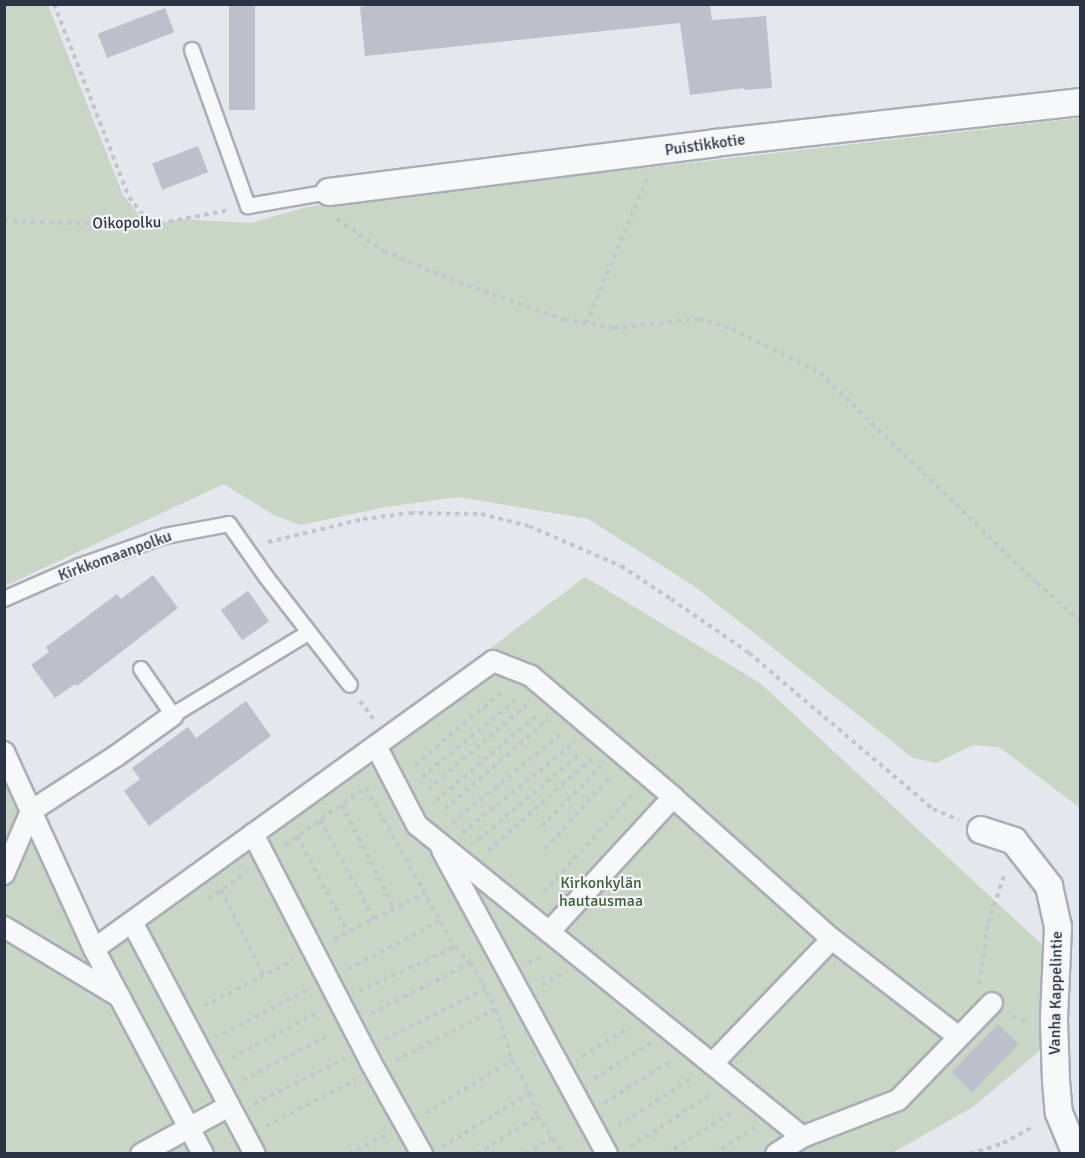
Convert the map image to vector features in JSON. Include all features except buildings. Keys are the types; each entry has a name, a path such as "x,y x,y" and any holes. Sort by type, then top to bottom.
{"street":[{"name":"Puistikkotie","path":"330,192 654,152 715,142 1080,102"},
{"path":"94,949 493,661 546,689 673,796 832,939 959,1037"},
{"path":"4,874 31,811 116,756 173,715"},
{"path":"381,741 417,825 802,1137"},
{"path":"4,752 94,949 203,1154"},
{"path":"549,932 673,796"},
{"path":"981,830 1016,843"},
{"path":"253,834 338,1001 422,1154"},
{"path":"437,841 603,1146"},
{"name":"Vanha Kappelintie","path":"1016,843 1048,886 1058,927 1054,1020 1059,1113 1076,1154"},
{"path":"132,922 255,1154"},
{"path":"4,927 120,997"},
{"path":"712,1064 832,939"},
{"path":"776,1154 802,1137 898,1100 992,1003"},
{"path":"141,1154 229,1106"}],"lane":[{"path":"192,51 248,206 330,192"},
{"path":"229,524 308,633 350,686"},
{"name":"Kirkkomaanpolku","path":"4,599 79,566 165,536 229,524"},
{"path":"141,669 173,715 308,633"}],"path":[{"path":"54,4 129,197 151,225"},
{"path":"586,324 644,192 654,152"},
{"path":"330,192 337,220 384,251 442,276 565,320 586,324 614,328 699,319 732,329 820,373 1036,583 1080,621"},
{"name":"Oikopolku","path":"4,221 151,225 248,206"},
{"path":"229,524 263,543 291,539 363,519 410,513 481,514 529,526 621,566 670,598 749,654 933,809 981,830"},
{"path":"350,686 381,741"},
{"path":"415,765 546,689"},
{"path":"422,777 546,689"},
{"path":"428,789 546,689"},
{"path":"436,801 546,689"},
{"path":"445,809 546,689"},
{"path":"452,823 605,739"},
{"path":"542,826 605,739"},
{"path":"461,834 605,739"},
{"path":"478,840 605,739"},
{"path":"545,849 605,739"},
{"path":"488,852 605,739"},
{"path":"544,892 650,777"},
{"path":"366,788 455,946 470,963 496,1010 512,1060 530,1093 537,1116 563,1154"},
{"path":"342,804 394,909"},
{"path":"320,820 374,919"},
{"path":"297,836 348,932"},
{"path":"1016,843 988,923 981,958 978,992 1005,1014 1033,1024 1054,1020"},
{"path":"221,890 263,975"},
{"path":"182,1017 425,893"},
{"path":"509,973 565,944"},
{"path":"210,1070 338,1001 455,946"},
{"path":"521,996 586,961"},
{"path":"574,1061 651,1014"},
{"path":"588,1083 671,1031"},
{"path":"602,1104 692,1048"},
{"path":"349,1154 405,1126 512,1060"},
{"path":"603,1146 712,1064"},
{"path":"629,1148 732,1080"},
{"path":"432,1154 530,1093"},
{"path":"666,1154 755,1098"},
{"path":"970,1154 1003,1143 1059,1113"},
{"path":"714,1154 775,1115"},
{"path":"477,1154 537,1116"},
{"path":"526,1154 552,1138"}],"green space":[{"path":"4,5 48,5 123,195 144,221 151,225 182,219 251,223 306,207 1080,118 1080,808 999,747 973,745 936,763 913,758 694,586 588,519 458,497 386,507 300,525 272,514 224,484 5,586"},
{"name":"Kirkonkylän hautausmaa","path":"585,577 760,683 1048,950 1042,1049 973,1107 892,1153 5,1153 4,747 100,942"}]}
